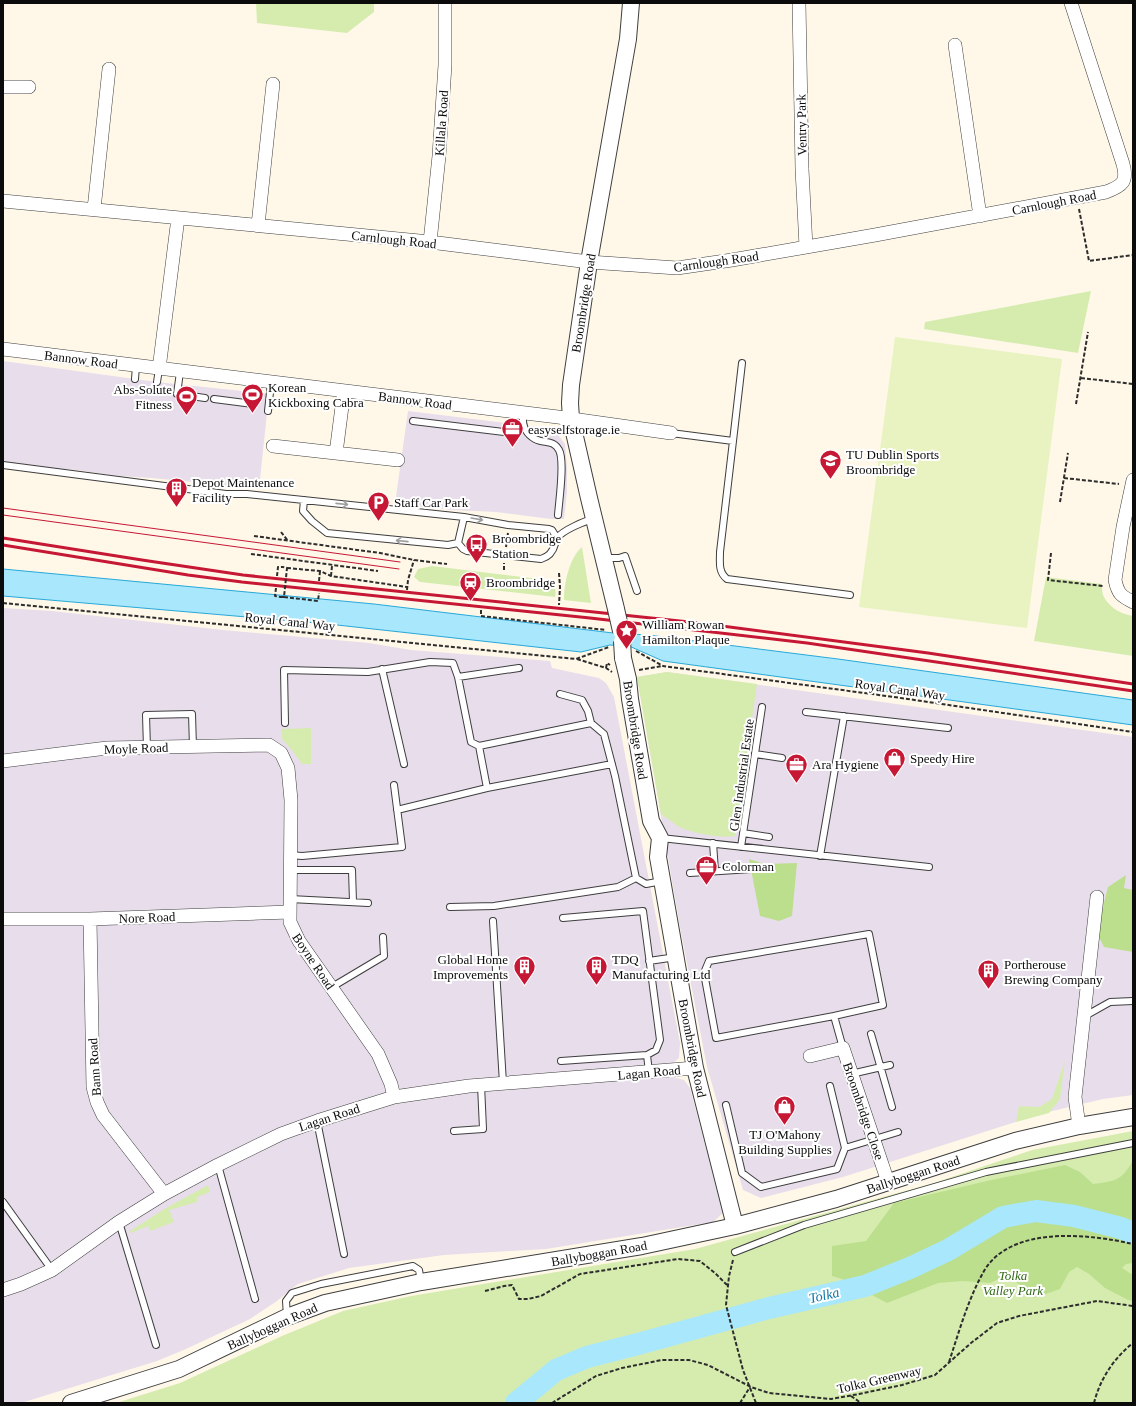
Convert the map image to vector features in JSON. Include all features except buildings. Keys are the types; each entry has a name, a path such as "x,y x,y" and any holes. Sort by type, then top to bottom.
{"street":[{"name":"Killala Road","path":"430,242 439,156 445,65 445,3"},
{"name":"Broombridge Road","path":"631,3 628,39 589,262 571,385 571,419 616,605 621,631 623,658 628,679 630,699 651,821 660,838 658,857 696,1068 735,1226"},
{"name":"Ventry Park","path":"799,3 802,169 806,247"},
{"name":"Carnlough Road","path":"3,200 430,242 589,262 677,268 712,264 980,216 1106,192 1119,187 1124,181 1125,172 1123,164 1071,3"},
{"path":"955,45 980,216"},
{"path":"94,209 108,69"},
{"path":"258,225 273,84"},
{"path":"3,87 29,87"},
{"path":"159,369 178,218"},
{"name":"Bannow Road","path":"3,349 180,372 519,412 671,433"},
{"path":"336,453 344,391"},
{"path":"273,446 398,460"},
{"path":"1132,483 1123,527 1115,580 1116,587 1120,595 1133,602"},
{"name":"Moyle Road","path":"3,761 107,748 269,745"},
{"name":"Boyne Road","path":"269,745 281,753 288,768 291,800 290,922 296,936 378,1054 391,1084 394,1097"},
{"path":"1079,1126 1075,1097 1097,897"},
{"name":"Nore Road","path":"3,919 90,918 290,906"},
{"name":"Bann Road","path":"90,918 93,1087 97,1102 103,1115 164,1194"},
{"name":"Broombridge Close","path":"810,1056 843,1048 888,1182"},
{"name":"Lagan Road","path":"3,1290 21,1284 52,1270 119,1222 164,1194 281,1134 317,1120 394,1097 481,1085 696,1068"},
{"name":"Ballyboggan Road","path":"71,1403 179,1369 287,1317 325,1303 421,1282 642,1246 735,1226 836,1199 1015,1141 1079,1126 1133,1117"}],"lane":[{"path":"742,364 720,552 720,568 727,579 850,595"},
{"path":"134,379 136,366"},
{"path":"157,382 159,369"},
{"path":"180,372 177,394 205,398"},
{"path":"214,399 254,404 256,381"},
{"path":"268,411 271,383"},
{"path":"413,421 512,433 519,412"},
{"path":"519,412 522,424 535,439 553,442 560,451 562,472 558,515"},
{"path":"671,433 733,441"},
{"path":"3,465 226,494 247,494 464,517 508,525 549,529 552,530 557,538"},
{"path":"304,500 303,511 312,521 327,533 448,545 458,543"},
{"path":"458,543 464,517"},
{"path":"458,543 467,551 541,559 548,556 557,538 579,525 594,519"},
{"path":"604,558 619,558 625,556 637,591"},
{"path":"285,724 284,670 368,672 430,662 453,663 458,677 471,742 479,746 591,723"},
{"path":"458,677 518,668"},
{"path":"382,669 404,764"},
{"path":"560,694 582,700 588,711 591,723 604,734 612,764 636,878 646,884 662,881"},
{"name":"Glen Industrial Estate","path":"741,847 762,707"},
{"path":"806,712 948,728"},
{"path":"147,748 146,715 192,714 193,747"},
{"path":"820,856 844,716"},
{"path":"479,746 487,788"},
{"path":"755,754 782,758"},
{"path":"397,810 487,788 612,764"},
{"path":"290,855 302,856 402,847 394,785"},
{"path":"743,833 770,837"},
{"name":"Glen Industrial Estate","path":"660,838 929,867"},
{"path":"713,844 715,871"},
{"path":"690,873 751,869"},
{"path":"290,870 352,870 353,902"},
{"path":"450,907 494,906 618,887 636,878"},
{"path":"290,906 353,902 368,903"},
{"path":"561,1061 647,1055 656,1050 660,1040 643,911 563,918"},
{"path":"493,921 503,1083"},
{"path":"869,934 883,1005 834,1016 716,1038 704,973 709,961 869,934"},
{"path":"332,987 384,956 383,937"},
{"path":"649,961 676,957"},
{"path":"1083,1017 1110,1002 1133,1002"},
{"path":"834,1016 843,1048"},
{"path":"871,1034 892,1107"},
{"path":"647,1055 649,1072"},
{"path":"851,1074 890,1066"},
{"path":"454,1131 483,1129 481,1085"},
{"path":"726,1105 742,1173 761,1187 837,1169 845,1148 830,1086"},
{"path":"317,1120 344,1254"},
{"path":"845,1148 898,1132"},
{"path":"735,1252 804,1225 986,1172 1133,1143"},
{"path":"218,1165 255,1299"},
{"path":"3,1202 52,1270"},
{"path":"119,1222 156,1345"}],"path":[{"path":"1077,197 1089,261 1133,254"},
{"path":"1076,404 1088,332"},
{"path":"1080,378 1133,384"},
{"path":"1060,502 1068,453"},
{"path":"1064,478 1132,483"},
{"path":"504,570 508,525"},
{"path":"281,532 288,541"},
{"path":"254,536 380,553 414,560 447,564"},
{"path":"1051,553 1048,580 1116,587"},
{"path":"251,554 378,571"},
{"path":"277,576 278,567 282,567 320,571 330,576 407,588 414,560"},
{"path":"330,576 332,565"},
{"path":"284,597 287,568"},
{"path":"319,580 320,571"},
{"path":"559,573 560,605"},
{"path":"276,588 275,596 280,597 318,601 319,593"},
{"name":"Royal Canal Way","path":"3,602 576,659 606,668"},
{"path":"481,610 481,616 609,630"},
{"name":"Royal Canal Way","path":"637,671 663,666 887,696 1133,732"},
{"path":"949,1364 971,1300 984,1271 995,1256 1008,1247 1031,1240 1080,1236 1113,1239 1133,1244"},
{"path":"735,1252 729,1276 726,1305 744,1370 756,1403"},
{"path":"485,1291 504,1286 512,1286 519,1299 528,1299 541,1296 580,1274 678,1259 700,1261 728,1286"},
{"name":"Tolka Greenway","path":"552,1403 596,1376 622,1368 662,1360 689,1360 708,1365 751,1387 769,1393 831,1399 851,1396 935,1375 971,1343 998,1323 1019,1316 1097,1301 1133,1306"},
{"path":"1094,1403 1105,1374 1123,1351 1133,1343"},
{"path":"740,1403 751,1387"},
{"path":"851,1396 861,1403"}],"shaded area":[{"path":"3,361 157,382 269,394 259,489 202,485 202,483 118,476 76,470 3,463"},
{"path":"408,411 539,427 555,431 565,444 567,491 564,519 395,504"},
{"path":"3,608 52,611 223,630 369,643 411,650 550,661 552,668 599,678 606,683 614,697 680,1043 679,1058 673,1063 674,1077 684,1080 690,1088 723,1213 713,1222 546,1249 444,1255 349,1268 298,1284 277,1301 250,1319 157,1361 21,1403 3,1403"},
{"path":"667,672 1133,737 1133,1095 1103,1099 1044,1113 843,1177 761,1198 743,1190 707,1067 680,927 637,677"}],"green space":[{"path":"256,3 374,3 374,12 347,33 257,23"},
{"path":"1091,291 1078,353 924,329 925,322"},
{"path":"895,337 1062,359 1027,628 859,607"},
{"path":"582,547 591,603 564,600 568,572 577,552"},
{"path":"432,566 548,580 554,587 556,592 555,597 420,582 414,577 418,569"},
{"path":"1046,577 1102,584 1103,596 1106,601 1120,612 1133,616 1133,656 1034,641"},
{"path":"667,672 757,684 735,836 722,837 691,831 679,827 661,814 637,677"},
{"path":"311,728 311,764 302,764 282,739 281,729"},
{"path":"749,859 765,864 797,863 792,916 779,921 760,916"},
{"path":"1126,875 1124,888 1133,890 1133,952 1104,947 1098,935 1108,887"},
{"path":"1065,1060 1060,1099 1049,1113 1016,1122 1019,1106 1039,1107 1052,1099"},
{"name":"Tolka Valley Park","path":"1133,1131 1133,1403 116,1403 180,1383 282,1336 343,1311 411,1296 695,1249 934,1183 1032,1150"},
{"path":"1133,1160 1133,1263 1126,1264 1122,1268 1133,1275 1133,1301 1105,1288 1089,1274 1077,1267 1069,1272 1060,1289 1034,1298 1019,1284 1006,1276 990,1283 963,1281 938,1283 887,1303 842,1279 832,1276 832,1246 866,1241 894,1203 991,1180 1065,1165 1080,1172 1093,1184 1107,1182 1121,1176"},
{"path":"208,1185 210,1192 197,1197 197,1202 169,1210 174,1222 150,1231 148,1226 131,1233 130,1231 166,1208"}],"water":[{"path":"3,569 374,604 613,633 648,635 838,659 1133,700 1133,725 663,661 629,646 610,645 581,652 328,624 3,596"}],"waterway":[{"name":"Tolka","path":"516,1403 556,1370 587,1357 769,1308 865,1286 912,1267 948,1250 1003,1217 1036,1211 1074,1216 1121,1228 1133,1233"}],"tram line":[{"path":"3,508 400,562"},
{"path":"3,515 399,569"}],"railway":[{"path":"3,538 243,575 699,623 928,653 1133,684"},
{"path":"3,545 188,575 242,582 590,618 807,643 1133,691"}],"place":[{"name":"Korean Kickboxing Cabra","path":"252,414"},
{"name":"Abs-Solute Fitness","path":"187,416"},
{"name":"easyselfstorage.ie","path":"512,448"},
{"name":"TU Dublin Sports Broombridge","path":"830,480"},
{"name":"Depot Maintenance Facility","path":"176,508"},
{"name":"Staff Car Park","path":"379,522"},
{"name":"Broombridge Station","path":"477,564"},
{"name":"Broombridge","path":"471,602"},
{"name":"William Rowan Hamilton Plaque","path":"626,650"},
{"name":"Speedy Hire","path":"895,778"},
{"name":"Ara Hygiene","path":"797,784"},
{"name":"Colorman","path":"707,886"},
{"name":"Global Home Improvements","path":"524,986"},
{"name":"TDQ Manufacturing Ltd","path":"596,986"},
{"name":"Portherouse Brewing Company","path":"988,990"},
{"name":"TJ O'Mahony Building Supplies","path":"785,1126"}]}
